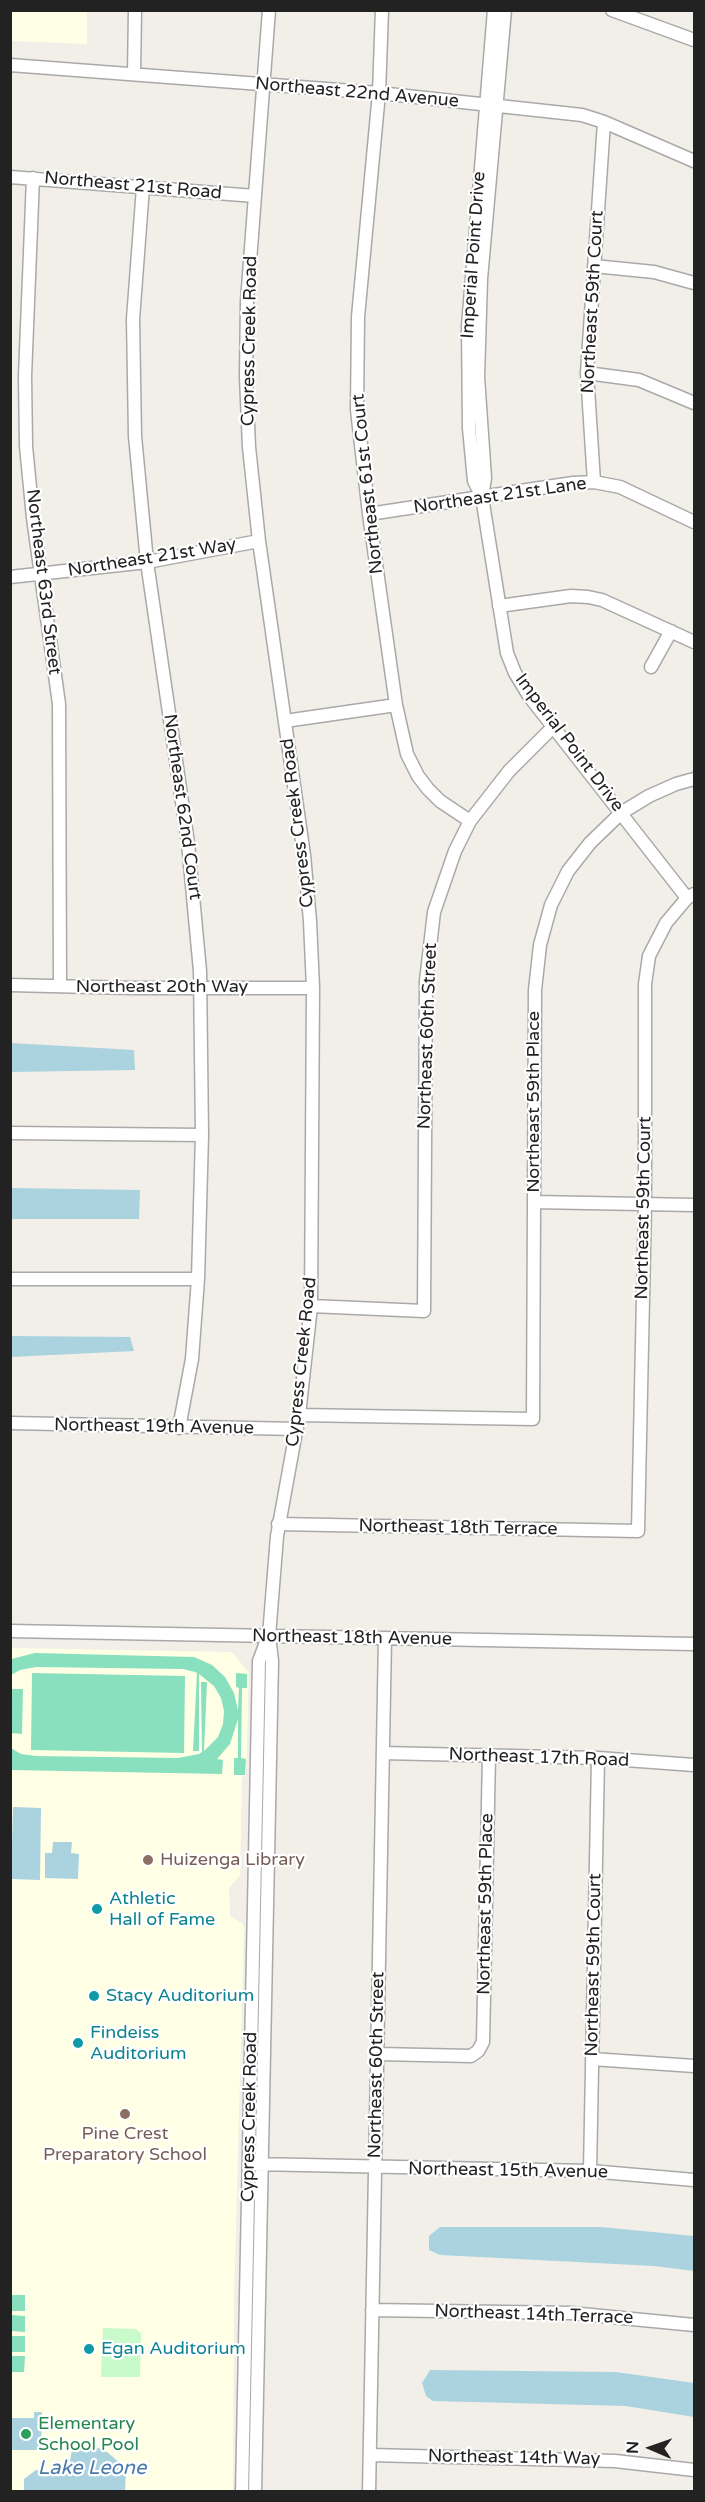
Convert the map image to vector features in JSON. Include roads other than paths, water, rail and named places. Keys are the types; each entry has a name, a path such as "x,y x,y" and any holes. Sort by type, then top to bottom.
{"street":[{"path":"134,74 135,10"},
{"name":"Cypress Creek Road","path":"255,2492 272,1661 269,1636 272,1580 279,1524 297,1429 311,1306 313,988 304,855 259,541 249,447 246,377 247,301 269,10"},
{"name":"Northeast 61st Court","path":"382,10 379,93 358,317 357,410 396,705 407,754 418,776 440,801 470,821"},
{"name":"Imperial Point Drive","path":"494,10 491,105 474,307 470,428 474,481 482,497 507,652 515,673 553,727 691,896"},
{"name":"Imperial Point Drive","path":"491,105 505,10"},
{"path":"612,10 694,40"},
{"name":"Northeast 22nd Avenue","path":"10,65 379,93 582,116 603,122 694,161"},
{"name":"Northeast 59th Court","path":"594,482 587,373 603,122"},
{"name":"Northeast 21st Road","path":"10,177 255,196"},
{"name":"Northeast 63rd Street","path":"33,178 25,376 26,446 59,704 60,986"},
{"name":"Northeast 62nd Court","path":"142,187 133,319 135,436 147,562 188,843 200,986 202,1135 198,1279 192,1359 179,1428"},
{"path":"594,266 654,272 694,283"},
{"path":"587,373 639,380 694,403"},
{"name":"Northeast 21st Lane","path":"369,514 573,483 594,482 620,487 694,522"},
{"name":"Northeast 21st Way","path":"10,577 147,562 259,541"},
{"path":"499,606 571,596 588,597 602,600 694,642"},
{"path":"651,667 670,632"},
{"path":"285,721 396,705"},
{"name":"Northeast 60th Street","path":"311,1306 424,1311 426,981 434,912 444,878 470,821 509,771 553,727"},
{"path":"621,813 649,796 694,779"},
{"name":"Northeast 59th Place","path":"299,1415 533,1419 535,990 540,945 551,905 568,871 590,843 621,813"},
{"name":"Northeast 59th Court","path":"638,1531 645,1204 645,984 649,956 666,923 691,896"},
{"name":"Northeast 20th Way","path":"10,984 132,988 200,986 313,988"},
{"path":"10,1133 202,1135"},
{"path":"534,1202 694,1205"},
{"path":"10,1279 198,1279"},
{"name":"Northeast 19th Avenue","path":"10,1423 297,1429"},
{"name":"Northeast 18th Terrace","path":"279,1524 638,1531"},
{"name":"Northeast 18th Avenue","path":"10,1631 694,1644"},
{"name":"Cypress Creek Road","path":"242,2492 259,1661 269,1636"},
{"name":"Northeast 60th Street","path":"369,2492 385,1638"},
{"name":"Northeast 17th Road","path":"383,1754 598,1758 694,1765"},
{"name":"Northeast 59th Place","path":"377,2054 471,2056 478,2051 483,2042 489,1756"},
{"name":"Northeast 59th Court","path":"590,2171 598,1758"},
{"path":"592,2059 694,2066"},
{"name":"Northeast 15th Avenue","path":"248,2164 590,2171 694,2180"},
{"name":"Northeast 14th Terrace","path":"372,2310 571,2313 694,2325"},
{"name":"Northeast 14th Way","path":"370,2455 615,2461 694,2470"}],"water":[{"path":"11,1043 134,1050 135,1070 11,1072"},
{"path":"11,1188 140,1190 139,1219 11,1219"},
{"path":"11,1336 130,1337 134,1351 11,1357"},
{"path":"13,1807 41,1808 40,1880 11,1879"},
{"path":"53,1842 72,1842 71,1853 79,1854 78,1879 45,1878 45,1853 52,1853"},
{"path":"440,2227 601,2227 694,2236 694,2271 654,2266 440,2255 429,2250 429,2236"},
{"path":"430,2370 616,2372 694,2383 694,2417 626,2406 433,2401 426,2396 422,2383"},
{"name":"Elementary School Pool","path":"34,2412 42,2412 41,2450 11,2450 11,2418 34,2418"},
{"name":"Lake Leone","path":"94,2446 107,2452 126,2468 125,2491 24,2491 24,2479 36,2470 54,2472 69,2467 72,2450"}],"place":[{"name":"Huizenga Library","path":"148,1860"},
{"name":"Athletic Hall of Fame","path":"97,1909"},
{"name":"Stacy Auditorium","path":"94,1996"},
{"name":"Findeiss Auditorium","path":"78,2043"},
{"name":"Pine Crest Preparatory School","path":"125,2114"},
{"name":"Egan Auditorium","path":"89,2349"},
{"name":"Elementary School Pool","path":"26,2434"}]}
